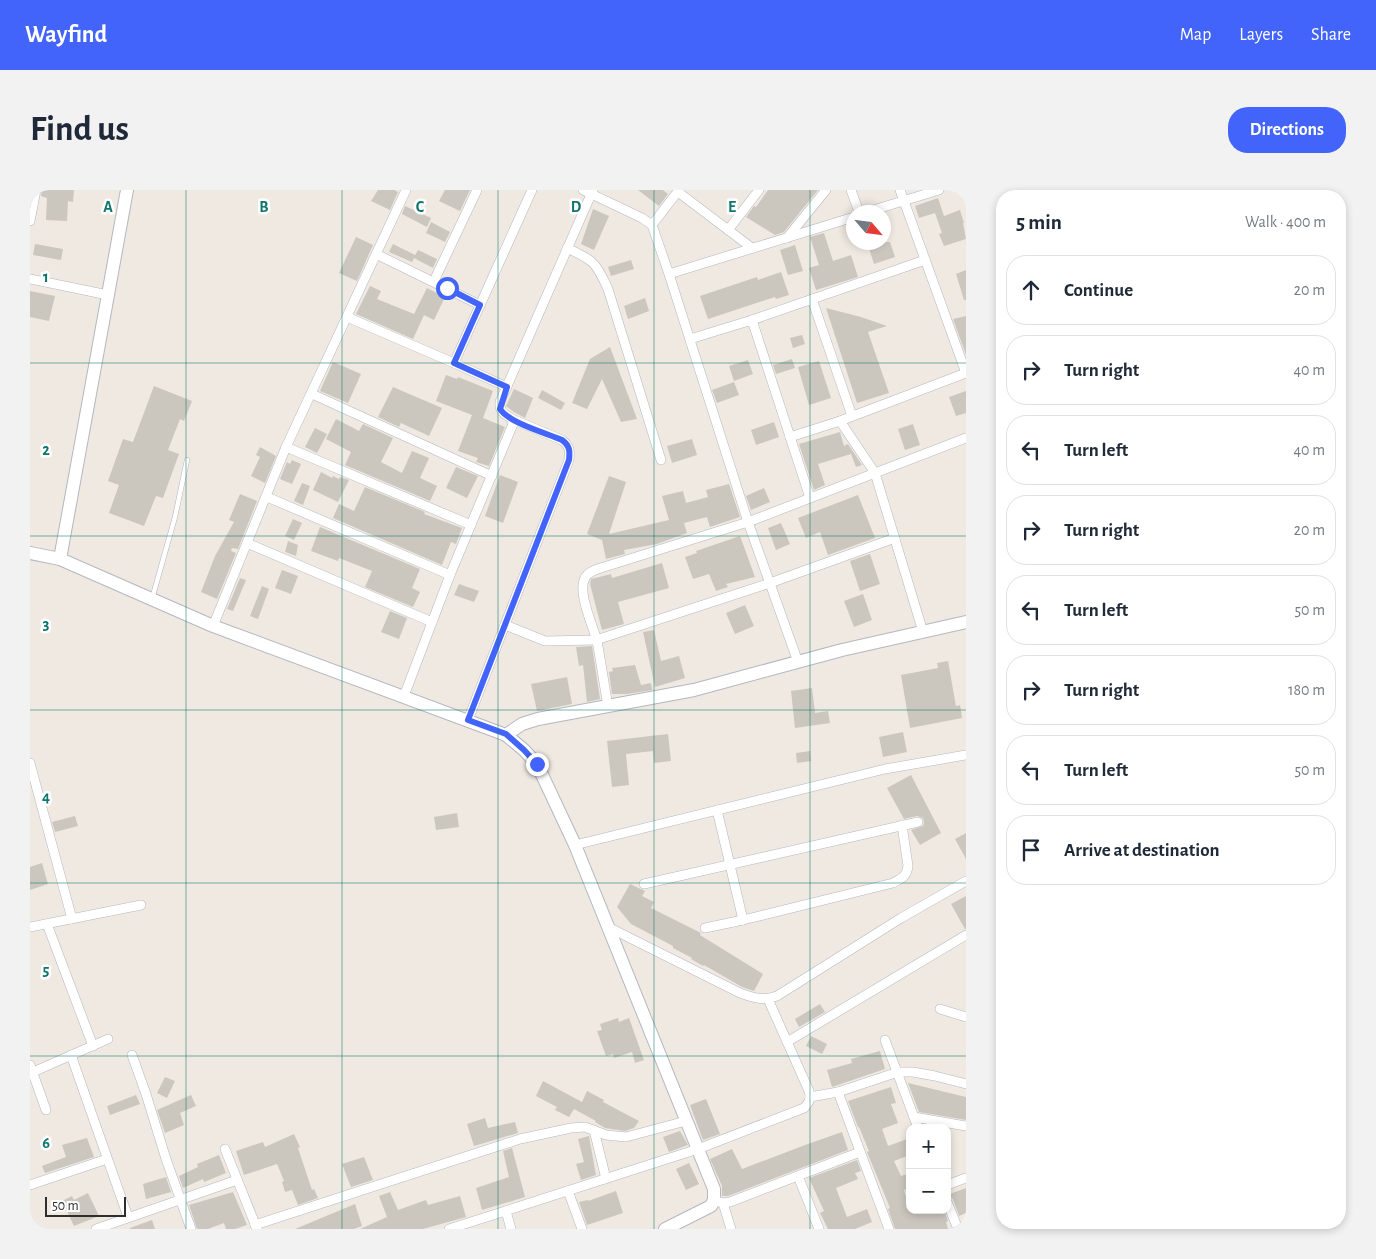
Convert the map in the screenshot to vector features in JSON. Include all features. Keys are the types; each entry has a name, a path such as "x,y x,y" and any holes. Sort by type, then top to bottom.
{"street":[{"path":"30,221 36,190"},
{"path":"60,560 127,190"},
{"path":"213,626 286,447 406,190"},
{"path":"434,281 476,190"},
{"path":"454,363 532,190"},
{"path":"728,230 760,190"},
{"path":"787,238 826,190"},
{"path":"851,190 856,205"},
{"path":"790,437 840,421 966,373 900,190"},
{"path":"891,205 939,190"},
{"path":"468,720 569,460 570,451 568,444 512,419 502,413 500,409 507,387 567,248 589,191 652,225 670,274 748,522 798,662"},
{"path":"652,225 678,191 752,248"},
{"path":"670,274 846,220"},
{"path":"567,248 587,258 599,269 608,289 661,460"},
{"path":"376,254 480,305"},
{"path":"690,340 925,260"},
{"path":"30,279 108,296"},
{"path":"812,299 852,416"},
{"path":"347,318 507,387"},
{"path":"752,320 810,498"},
{"path":"312,394 492,476"},
{"path":"404,696 450,575 513,424 512,419"},
{"path":"840,421 875,473 923,632"},
{"path":"608,706 596,640 585,602 583,586 584,578 588,574 613,564 748,522 966,438"},
{"path":"286,447 471,525"},
{"path":"267,497 450,575"},
{"path":"505,625 545,641 596,640 770,583 894,538"},
{"path":"247,543 432,622"},
{"path":"30,553 60,560 213,626 506,734 524,750 537,764 575,845 731,1229"},
{"path":"506,734 522,724 538,719 694,690 842,650 966,622"},
{"path":"575,845 885,769 966,755"},
{"path":"30,763 72,919"},
{"path":"717,810 743,920"},
{"path":"644,884 918,822"},
{"path":"705,928 894,883 903,878 908,866 902,825"},
{"path":"608,927 740,993 757,999 768,999 777,996 901,918 966,881"},
{"path":"30,927 141,905"},
{"path":"47,924 93,1046"},
{"path":"787,1042 966,935"},
{"path":"449,1229 698,1149 804,1108 809,1103 810,1097 768,999"},
{"path":"940,1009 966,1017"},
{"path":"46,1110 31,1069 71,1056 108,1039"},
{"path":"885,1040 917,1124"},
{"path":"132,1055 191,1229"},
{"path":"71,1056 128,1218"},
{"path":"810,1097 838,1092 898,1072 913,1072 966,1084"},
{"path":"838,1092 889,1229"},
{"path":"914,1117 966,1126"},
{"path":"225,1149 256,1227 520,1139 571,1128 585,1127 606,1135 626,1137 686,1121"},
{"path":"594,1130 606,1179"},
{"path":"665,1229 719,1201 730,1202 860,1152"},
{"path":"30,1185 107,1159"},
{"path":"798,1176 819,1229"},
{"path":"951,1184 966,1178"},
{"path":"96,1229 180,1198 237,1180"},
{"path":"568,1191 582,1229"},
{"path":"506,1211 511,1229"},
{"path":"951,1212 958,1229"}],"lane":[{"path":"152,600 175,517 187,460"}],"building":[{"path":"42,190 74,190 73,202 68,201 67,221 46,220 47,198 41,196"},
{"path":"378,190 394,190 398,192 390,210 371,201"},
{"path":"445,190 470,190 460,211 439,201"},
{"path":"638,190 663,190 668,194 659,206"},
{"path":"768,190 818,190 784,232 775,235 746,217"},
{"path":"938,198 944,216 960,210 966,239 944,246 939,234 942,233 935,213 919,218 915,206"},
{"path":"405,206 431,218 427,227 402,214"},
{"path":"593,209 609,216 594,250 581,244"},
{"path":"431,222 450,232 445,242 426,233"},
{"path":"824,233 833,261 851,255 858,277 816,290 809,268 819,265 810,237"},
{"path":"356,237 373,245 357,281 339,273"},
{"path":"35,244 63,249 61,260 33,255"},
{"path":"393,244 415,255 414,257 418,250 437,259 433,268 414,258 412,262 389,252"},
{"path":"795,245 803,271 788,275 780,250"},
{"path":"891,245 895,257 874,264 870,250 891,250"},
{"path":"631,260 634,269 611,276 608,267"},
{"path":"966,270 966,300 964,300 956,274"},
{"path":"781,272 789,295 776,299 775,297 708,319 700,296 757,277 758,280"},
{"path":"370,286 381,291 377,299 414,314 427,288 445,297 434,320 424,315 413,339 356,314"},
{"path":"30,291 55,296 49,321 30,317"},
{"path":"645,298 649,311 628,319 624,306"},
{"path":"826,308 887,326 868,332 889,393 857,403"},
{"path":"966,316 966,355 953,319"},
{"path":"802,335 805,344 793,348 790,338"},
{"path":"610,347 637,419 621,422 602,379 587,409 572,403 590,359"},
{"path":"792,359 795,368 776,374 773,365"},
{"path":"748,360 753,374 734,381 729,366"},
{"path":"819,361 831,398 809,405 798,367"},
{"path":"333,362 361,374 348,403 320,391"},
{"path":"446,375 457,379 458,377 493,391 483,418 505,427 489,466 476,462 478,458 458,451 472,415 436,401"},
{"path":"734,382 739,395 717,403 712,390"},
{"path":"154,386 192,401 184,421 180,419 168,450 179,454 163,498 156,496 144,526 109,513 119,485 108,481 123,439 133,442"},
{"path":"393,387 442,408 429,436 401,423 399,427 378,417"},
{"path":"514,389 533,398 525,418 506,406"},
{"path":"542,390 565,403 561,410 538,398"},
{"path":"966,391 966,413 956,416 949,397"},
{"path":"336,419 359,431 363,424 393,438 381,462 402,473 412,451 429,458 420,478 437,486 430,501 345,465 351,452 326,439"},
{"path":"774,422 779,437 756,445 751,430"},
{"path":"913,424 920,445 905,450 898,429"},
{"path":"315,428 327,434 317,453 305,447"},
{"path":"840,432 844,446 848,444 862,465 856,467 851,454 818,464 825,485 814,490 799,444"},
{"path":"692,439 697,455 672,463 667,446"},
{"path":"260,447 276,456 265,483 251,476 260,457 256,455"},
{"path":"292,460 301,464 292,484 280,479 287,462 290,464"},
{"path":"456,467 478,476 467,498 446,488"},
{"path":"321,472 332,478 333,476 349,480 338,502 313,490"},
{"path":"500,475 518,482 503,523 485,516"},
{"path":"609,476 626,482 609,534 669,520 662,496 683,491 686,503 708,497 706,490 729,484 740,517 710,527 707,517 684,523 687,533 657,544 624,550 625,554 606,559 602,540 587,534"},
{"path":"302,483 310,486 303,505 294,501"},
{"path":"365,487 425,512 424,514 462,528 456,544 451,542 442,565 333,518 339,504 354,511"},
{"path":"764,488 770,502 751,510 746,496"},
{"path":"240,494 257,501 238,549 232,548 231,551 236,553 217,599 201,592 215,556 234,522 229,520"},
{"path":"858,495 875,538 828,555 820,532 806,538 798,518"},
{"path":"293,519 302,523 294,540 285,536"},
{"path":"781,523 790,544 776,550 768,528"},
{"path":"320,527 420,569 412,588 420,592 413,607 365,587 372,571 339,558 338,561 311,551"},
{"path":"740,536 755,577 726,584 728,587 716,591 709,574 693,579 685,557 697,553 696,551"},
{"path":"288,541 298,545 296,556 285,552"},
{"path":"870,554 880,584 860,591 850,561"},
{"path":"662,563 669,588 618,602 624,624 602,630 590,584 591,579 611,574 612,578"},
{"path":"282,570 298,576 291,594 275,588"},
{"path":"240,578 246,580 233,611 227,609"},
{"path":"459,584 479,591 474,602 454,595"},
{"path":"262,586 269,589 258,619 250,616"},
{"path":"863,594 872,620 854,627 844,601"},
{"path":"745,605 754,626 735,634 726,613"},
{"path":"390,611 407,618 399,639 381,632"},
{"path":"654,630 661,661 679,656 685,678 655,687 643,632"},
{"path":"592,646 600,699 587,702 583,665 579,666 576,647"},
{"path":"948,661 956,706 960,705 962,718 910,728 901,675 938,668 937,663"},
{"path":"635,665 641,685 651,683 652,690 612,694 609,672 613,671 612,668"},
{"path":"567,677 572,704 537,711 531,684"},
{"path":"812,688 815,713 828,711 830,723 795,728 791,691"},
{"path":"903,732 907,752 883,757 879,737"},
{"path":"668,734 671,761 654,763 653,751 626,754 629,785 612,787 607,741"},
{"path":"810,751 811,761 797,763 796,753"},
{"path":"911,775 941,833 920,845 911,830 923,826 923,818 917,816 904,819 887,788"},
{"path":"457,813 459,827 436,830 434,817"},
{"path":"75,816 78,826 55,832 52,822"},
{"path":"966,833 966,859 955,839"},
{"path":"42,863 48,884 30,890 30,867"},
{"path":"630,884 645,891 642,896 654,902 651,908 701,933 700,935 763,974 754,991 742,987 703,966 673,948 673,946 631,924 617,907"},
{"path":"966,896 966,929 965,929 951,904"},
{"path":"820,1004 825,1012 799,1027 795,1019"},
{"path":"618,1018 619,1022 629,1018 644,1060 635,1063 632,1052 614,1058 613,1054 606,1056 597,1031 602,1030 600,1024"},
{"path":"811,1036 827,1044 822,1054 806,1046"},
{"path":"880,1051 885,1069 832,1087 827,1070 852,1063 851,1059"},
{"path":"165,1077 175,1081 167,1098 157,1093"},
{"path":"543,1081 582,1102 587,1091 604,1100 603,1102 639,1121 634,1128 625,1131 605,1128 574,1109 569,1117 555,1110 557,1107 536,1096"},
{"path":"908,1083 966,1097 966,1120 919,1112"},
{"path":"891,1087 896,1103 891,1104 898,1123 882,1129 888,1146 906,1139 906,1156 894,1161 901,1176 906,1174 906,1189 904,1190 906,1214 945,1214 948,1229 895,1229 888,1209 890,1208 848,1101"},
{"path":"136,1095 140,1104 110,1115 107,1106"},
{"path":"191,1095 196,1106 180,1113 184,1125 165,1133 157,1110"},
{"path":"706,1099 720,1134 703,1140 690,1105"},
{"path":"485,1118 488,1128 515,1122 518,1133 474,1146 467,1124"},
{"path":"680,1131 688,1145 669,1152 663,1137"},
{"path":"842,1132 848,1150 728,1196 722,1196 722,1186 710,1159 732,1149 742,1169"},
{"path":"294,1134 300,1147 298,1148 312,1190 314,1189 318,1198 298,1205 292,1190 285,1192 282,1182 284,1181 277,1164 244,1175 236,1151 263,1142 265,1147"},
{"path":"589,1136 596,1175 581,1180 576,1164 584,1162 578,1139"},
{"path":"87,1138 94,1157 45,1173 42,1166 66,1157 62,1145"},
{"path":"512,1148 525,1197 482,1210 476,1188 509,1177 503,1151"},
{"path":"219,1155 226,1173 204,1182 203,1179 183,1188 179,1176 198,1167 197,1164"},
{"path":"364,1157 373,1180 351,1187 342,1164"},
{"path":"857,1160 861,1171 855,1173 858,1179 836,1188 847,1217 867,1209 872,1222 855,1229 828,1229 820,1213 824,1211 809,1178"},
{"path":"689,1163 699,1184 686,1190 676,1169"},
{"path":"166,1177 171,1192 146,1199 143,1184"},
{"path":"966,1188 966,1213 959,1216 951,1194"},
{"path":"616,1191 623,1213 587,1225 579,1202 588,1201"},
{"path":"233,1192 247,1225 235,1229 226,1229 224,1223 208,1229 197,1229 189,1205"},
{"path":"390,1192 398,1210 426,1200 428,1205 460,1196 466,1217 423,1229 360,1229 387,1217 379,1196"},
{"path":"88,1193 99,1216 74,1226 62,1201 72,1196 74,1200"},
{"path":"355,1204 362,1226 354,1229 295,1229"},
{"path":"152,1220 155,1229 130,1229 130,1228"}],"route":[{"path":"447,288 480,305 454,363 507,387 500,402 502,413 562,440 568,444 570,451 569,460 468,720 506,734 537,764"}]}
